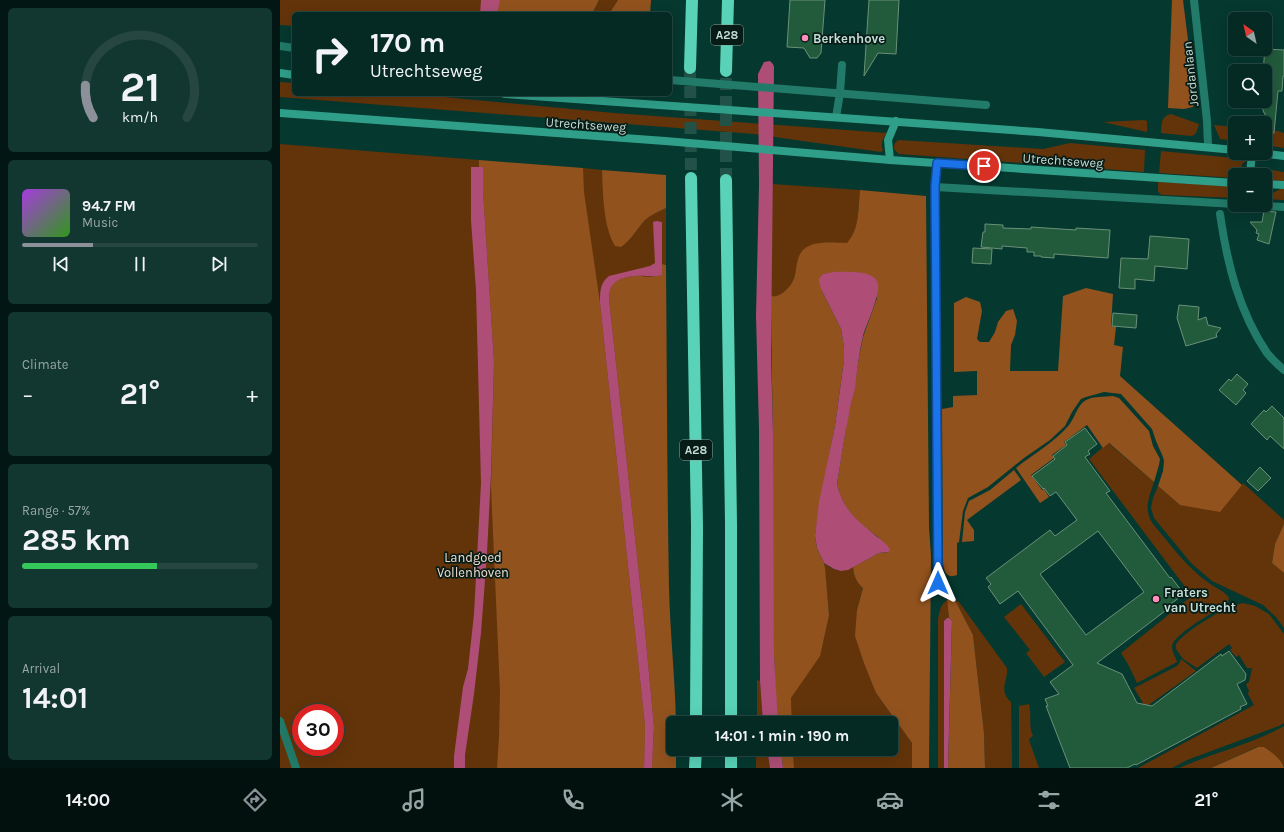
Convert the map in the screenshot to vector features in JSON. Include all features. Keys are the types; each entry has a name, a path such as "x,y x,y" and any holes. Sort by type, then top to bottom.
{"highway":[{"name":"A28","path":"690,68 692,0"},
{"name":"A28","path":"726,71 728,0"},
{"name":"A28","path":"691,178 697,526 696,716"},
{"name":"A28","path":"726,180 732,524 731,716"},
{"path":"695,768 696,756"},
{"path":"731,756 731,768"}],"main road":[{"path":"280,73 292,75"},
{"name":"Utrechtseweg","path":"534,96 896,121 1208,146 1228,149"},
{"name":"Utrechtseweg","path":"280,113 665,141 890,160 1228,183"},
{"path":"890,160 888,140 896,121"},
{"path":"1272,154 1284,156"},
{"path":"1272,184 1284,185"}],"street":[{"name":"Jordanlaan","path":"1194,0 1204,85 1208,146"},
{"path":"280,46 292,48"},
{"path":"836,117 840,93 842,65"},
{"path":"672,80 986,104"},
{"path":"937,163 935,187 938,583"},
{"path":"935,187 1228,204"},
{"path":"1272,206 1284,207"},
{"path":"1220,214 1224,241 1241,305 1251,328 1268,354 1284,370"},
{"path":"280,721 296,768"}],"green space":[{"path":"280,0 488,0 486,12 292,12 292,26 280,25"},
{"path":"599,0 618,0 610,12 593,12"},
{"path":"280,82 292,83 292,96 434,96 614,113 887,133 882,141 883,150 881,152 754,134 280,97"},
{"path":"1171,114 1199,124 1196,133 1191,136 1161,133 1163,119 1167,115"},
{"path":"1147,121 1147,132 1103,122"},
{"path":"1214,125 1228,126 1228,140 1220,139"},
{"path":"1272,131 1284,133 1284,148 1272,146"},
{"path":"899,140 1043,149 1070,143 1145,150 1144,172 899,154 894,149 894,146"},
{"name":"Landgoed Vollenhoven","path":"280,144 479,160 479,167 472,167 472,169 583,177 583,168 602,170 603,178 658,212 666,208 666,265 662,264 662,222 658,221 667,716 666,756 668,756 668,768 280,768"},
{"path":"1161,151 1228,157 1228,160 1246,161 1242,164 1242,168 1228,168 1228,178 1159,173"},
{"path":"1272,170 1284,172 1284,181 1272,180"},
{"path":"1158,182 1228,186 1228,198 1163,195 1158,191"},
{"path":"772,184 860,190 857,225 848,243 833,243 798,259 792,284 784,293 778,296 771,296"},
{"path":"1284,188 1284,200 1272,199 1273,193"},
{"path":"1108,443 1154,482 1148,503 1148,513 1153,524 1193,570 1211,585 1225,593 1229,598 1228,603 1187,630 1174,642 1172,649 1177,662 1137,683 1121,653 1192,596 1089,459"},
{"path":"1243,483 1284,520 1284,524 1275,544 1272,563 1284,573 1284,628 1276,617 1263,605 1212,581 1191,563 1154,518 1151,508 1158,486 1180,505 1242,485"},
{"path":"824,563 831,568 838,570 845,570 853,567 856,579 863,588 857,610 876,693 893,716 792,716 791,698 802,681 829,615"},
{"path":"947,600 949,618 944,621 944,768 938,768 938,619 942,606"},
{"path":"955,600 959,602 1007,668 1004,690 1007,698 1011,702 1012,768 985,768 984,733 973,635"},
{"path":"1243,603 1255,606 1269,614 1284,634 1284,723 1187,760 1172,768 1138,768 1254,705 1248,694 1249,691 1246,684 1249,682 1252,668 1247,668 1239,655 1236,657 1230,650 1232,648 1229,644 1197,668 1183,659 1176,649 1176,644 1197,626 1227,608"},
{"path":"1021,604 1065,662 1044,677 1026,653 1030,650 1004,617"},
{"path":"1181,659 1196,671 1143,709 1140,706 1143,703 1134,688 1177,666"},
{"path":"757,680 760,681 762,716 757,716"},
{"path":"1029,704 1033,736 1029,740 1039,768 1019,768 1019,706"},
{"path":"898,724 912,743 912,768 794,768 793,756 898,756"},
{"path":"1284,726 1284,766 1277,757 1264,747 1257,747 1211,768 1179,768 1259,738"},
{"path":"756,756 768,756 770,768 756,768"}],"shaded area":[{"path":"481,0 500,0 497,12 480,12"},
{"path":"488,0 599,0 593,12 486,12"},
{"path":"618,0 651,0 650,12 610,12"},
{"path":"1172,0 1183,0 1195,96 1193,107 1184,109 1168,108"},
{"path":"770,61 774,67 771,353 774,655 778,716 762,716 760,681 759,429 756,316 759,185 758,74 764,62"},
{"path":"479,160 583,168 584,192 600,303 645,726 644,768 497,768 500,692 491,487 494,362 483,190 483,167 479,167"},
{"path":"471,167 483,167 483,190 494,362 491,474 481,633 465,755 465,768 454,768 454,756 463,687 468,669 474,614 481,483 476,290 471,220"},
{"path":"602,170 666,175 666,208 646,219 631,238 621,247 615,246 608,229 604,209"},
{"path":"860,190 926,196 929,527 931,556 929,768 912,768 912,743 898,724 898,716 893,716 876,693 855,636 857,610 863,588 856,579 853,567 879,553 889,552 878,537 858,522 846,507 840,495 837,484 863,337 877,298 862,273 847,272 823,274 822,291 841,329 844,347 844,360 835,426 815,536 817,548 825,568 829,615 820,656 791,698 792,716 777,716 773,622 771,296 780,295 790,286 795,275 800,255 807,247 818,243 847,243 854,231"},
{"path":"653,222 662,222 662,275 620,279 611,288 609,299 644,620 654,727 652,768 644,768 645,726 600,303 600,291 602,284 609,276 650,266 655,263"},
{"path":"662,264 666,265 669,587 676,716 666,716 666,756 676,756 676,768 652,768 654,727 644,620 609,299 611,288 620,279 662,275"},
{"path":"834,272 864,273 874,277 878,285 876,299 863,336 837,484 845,505 851,513 857,520 888,546 890,551 879,553 848,570 841,571 824,563 817,548 815,536 819,502 835,426 844,360 844,347 841,329 819,282 819,279 823,274"},
{"path":"1086,288 1113,294 1111,326 1116,327 1114,345 1123,347 1120,376 1242,485 1220,512 1180,505 1158,486 1163,471 1164,461 1152,429 1121,394 1104,392 1086,397 1081,399 1065,426 1050,440 1024,458 988,487 968,498 963,511 959,542 957,543 957,575 948,575 945,572 943,563 942,409 953,407 953,396 977,395 977,371 954,372 954,303 966,297 980,302 982,311 977,339 980,342 989,342 995,332 998,322 1006,311 1013,309 1017,321 1015,335 1011,345 1010,371 1058,371 1063,296"},
{"path":"1113,396 1119,398 1149,431 1153,446 1160,459 1154,482 1109,443 1103,448 1087,425 1064,442 1066,445 1052,455 1054,458 1031,475 1049,497 1040,503 1016,468 1050,443 1063,431 1071,422 1078,408 1083,402 1092,398"},
{"path":"1014,470 1021,480 967,520 974,530 974,541 962,542 965,512 969,501 990,490"},
{"path":"1284,524 1284,573 1272,563 1275,544"},
{"path":"947,600 955,600 973,635 984,733 985,768 948,768 952,621 949,618"},
{"path":"947,618 952,621 948,768 944,768 944,621"},
{"path":"1258,747 1264,747 1273,753 1279,759 1284,768 1211,768"},
{"path":"768,756 782,756 783,768 770,768"},
{"path":"782,756 793,756 794,768 783,768"}],"building":[{"path":"790,0 825,0 821,53 817,58 810,58 804,48 787,47"},
{"path":"869,0 899,0 896,54 878,53 864,76"},
{"path":"1272,49 1284,50 1284,76 1282,91 1278,91 1274,133 1272,133 1272,116 1265,116 1262,108 1272,108 1272,64 1264,64 1264,56 1272,56"},
{"path":"1264,212 1276,212 1269,244 1257,240 1259,234 1256,233 1257,230 1250,222 1262,222"},
{"path":"985,224 1003,225 1003,228 1031,229 1031,227 1076,230 1076,228 1110,230 1108,258 1054,254 1054,258 1041,257 1034,256 1034,252 1027,252 1027,248 1002,246 1002,249 981,247 983,232 985,232"},
{"path":"1150,236 1189,239 1187,269 1155,266 1154,281 1135,279 1135,289 1119,288 1121,258 1148,259"},
{"path":"973,248 992,249 991,264 972,263"},
{"path":"1179,305 1199,307 1198,320 1206,317 1208,325 1221,328 1216,334 1217,337 1186,346 1177,318"},
{"path":"1113,313 1137,315 1136,328 1112,326"},
{"path":"1237,374 1248,384 1243,390 1246,393 1236,405 1219,390 1229,379 1231,381"},
{"path":"1272,406 1284,418 1284,449 1270,436 1267,440 1251,424 1264,410 1266,412"},
{"name":"Fraters van Utrecht","path":"1085,428 1097,444 1088,451 1090,454 1085,457 1110,491 1106,493 1170,578 1171,577 1184,594 1168,606 1169,608 1097,663 1122,674 1137,703 1152,706 1221,654 1222,656 1229,651 1246,674 1245,680 1237,684 1247,704 1240,707 1241,709 1136,765 1135,764 1127,768 1070,768 1046,706 1048,706 1045,699 1059,694 1050,682 1073,665 1018,591 1000,604 988,587 991,584 986,578 1050,530 1055,536 1077,520 1056,492 1050,496 1032,476 1055,459 1053,456 1067,445 1065,442","holes":["1098,531 1144,592 1086,635 1040,574"]},
{"path":"1260,467 1271,478 1258,491 1247,481"}],"tunnel":[{"path":"690,68 691,178"},
{"path":"726,71 726,180"}],"place":[{"name":"Berkenhove","path":"805,38"},
{"name":"Fraters van Utrecht","path":"1156,599"}],"route":[{"path":"938,583 935,187 937,163 984,166"}]}
